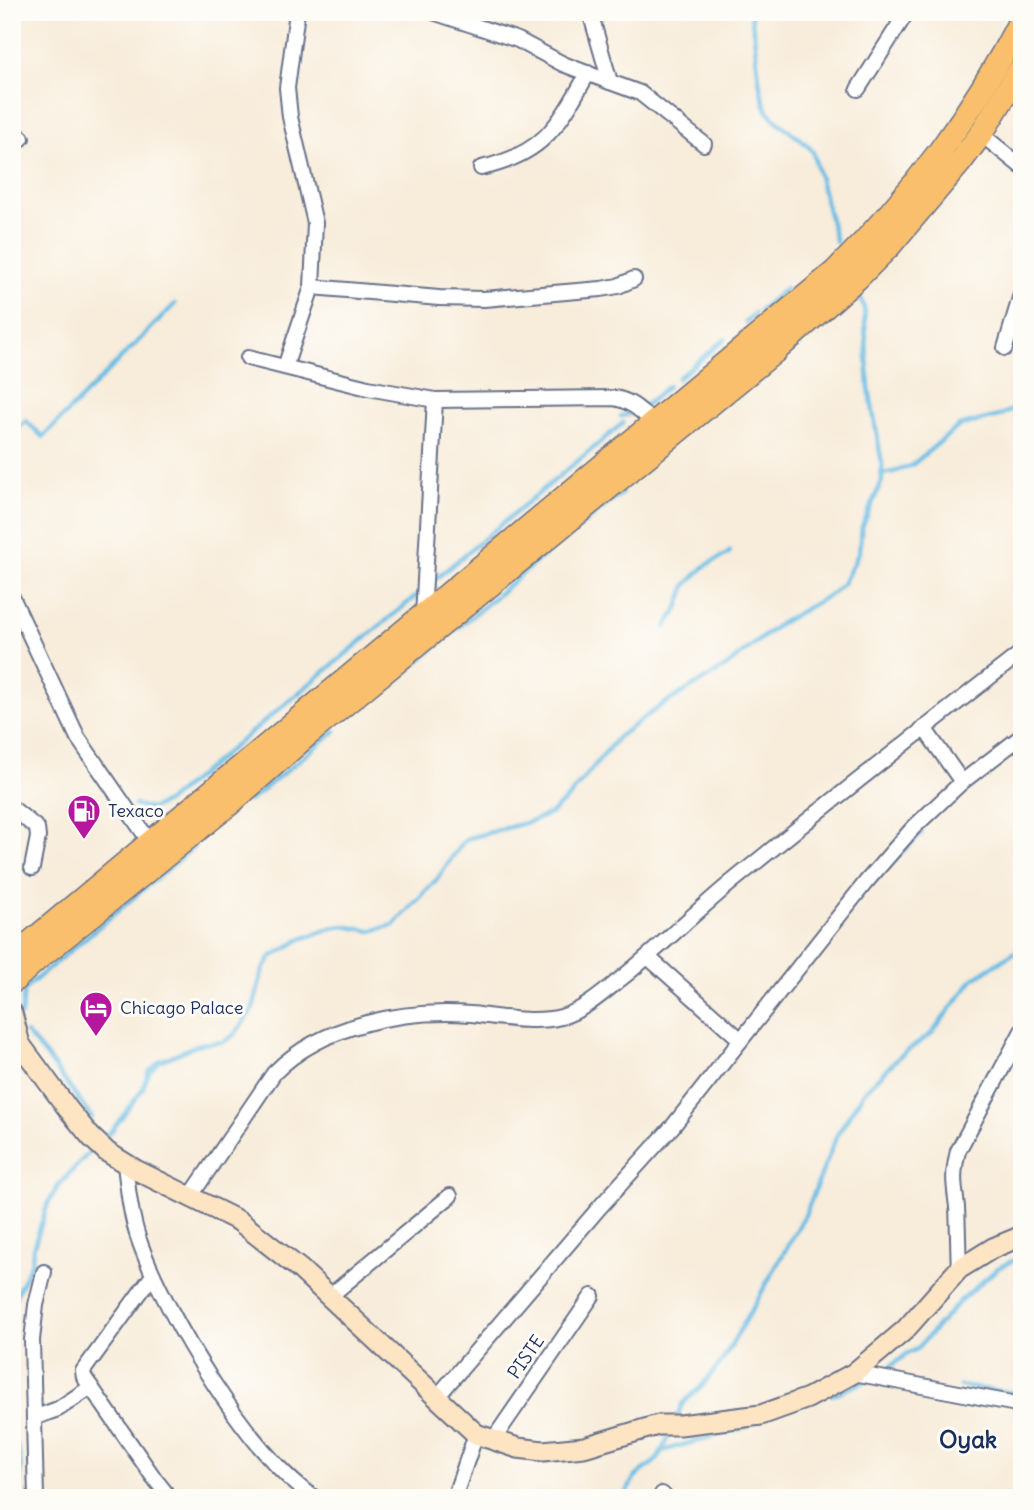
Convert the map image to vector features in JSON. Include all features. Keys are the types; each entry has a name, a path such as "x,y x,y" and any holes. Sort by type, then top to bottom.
{"main road":[{"path":"12,982 156,850 423,616 835,272 877,230 943,149 974,104 1022,18"},
{"path":"17,946 156,850 228,805 317,727 775,351 889,246 981,134 1022,67"},
{"path":"12,1013 16,1041 91,1138 107,1152 125,1164 239,1221 300,1269 484,1437 518,1448 543,1451 584,1447 658,1425 680,1425 761,1415 808,1398 854,1373 905,1330 959,1269 993,1248 1019,1239"}],"street":[{"path":"285,367 313,287 315,223 290,117 287,88 297,12"},
{"path":"433,12 518,40 563,64 639,93 705,144"},
{"path":"590,12 610,82"},
{"path":"858,89 907,12"},
{"path":"481,168 511,160 537,145 553,129 588,73"},
{"path":"981,134 1022,167"},
{"path":"313,287 439,298 484,299 601,289 634,279"},
{"path":"1006,348 1022,291"},
{"path":"248,358 368,388 435,400 614,398 635,406 654,423"},
{"path":"423,616 435,400"},
{"path":"12,597 78,738 156,850"},
{"path":"190,1197 274,1073 286,1060 307,1047 375,1020 411,1013 440,1012 536,1020 560,1017 581,1008 648,957 737,877 1022,652"},
{"path":"924,728 962,782"},
{"path":"437,1396 673,1126 866,881 913,828 962,782 1022,736"},
{"path":"12,808 37,828 38,838 32,868"},
{"path":"648,957 741,1040"},
{"path":"959,1269 953,1188 953,1172 958,1151 1022,1031"},
{"path":"125,1164 131,1209 153,1275 206,1372 267,1456 299,1488 315,1498"},
{"path":"329,1297 450,1196"},
{"path":"36,1498 32,1340 36,1305 44,1272"},
{"path":"153,1275 83,1371 84,1377 170,1498"},
{"name":"PISTE","path":"454,1498 484,1437 592,1296"},
{"path":"854,1373 1022,1405"},
{"path":"36,1417 58,1409 91,1387"}],"waterway":[{"path":"750,12 764,102 773,117 813,152 836,242"},
{"path":"760,310 786,288"},
{"path":"102,1139 113,1129 142,1090 149,1072 160,1061 200,1044 223,1042 234,1035 253,1009 262,972 271,957 299,940 331,928 344,926 371,931 394,925 438,878 462,843 469,838 550,814 569,797 618,737 662,705 727,666 779,624 833,593 844,582 859,552 862,527 882,481 882,464 869,388 864,307 860,297"},
{"path":"12,435 26,421 43,437 175,304"},
{"path":"746,322 755,313"},
{"path":"678,378 725,339"},
{"path":"621,416 636,413 668,386"},
{"path":"881,474 912,465 959,426 999,416 1022,405"},
{"path":"605,438 623,423"},
{"path":"428,585 603,440"},
{"path":"557,545 622,493"},
{"path":"516,579 555,546"},
{"path":"666,627 678,608 686,585 705,566 730,551"},
{"path":"458,628 514,581"},
{"path":"135,805 151,809 168,801 422,591"},
{"path":"407,671 455,630"},
{"path":"954,693 1014,649"},
{"path":"389,685 403,674"},
{"path":"249,801 335,731"},
{"path":"895,859 922,833"},
{"path":"21,1015 24,993 28,986 194,847"},
{"path":"676,1420 682,1404 701,1387 722,1361 750,1313 806,1213 837,1135 864,1092 900,1056 931,1034 974,978 1022,948"},
{"path":"26,1033 92,1118"},
{"path":"12,1304 32,1261 33,1249 48,1203 59,1185 93,1148"},
{"path":"880,1374 917,1349 960,1301 998,1268 1022,1256"},
{"path":"832,1395 866,1381"},
{"path":"960,1386 1022,1394"},
{"path":"662,1451 748,1426"},
{"path":"624,1498 634,1478 658,1459 671,1431"},
{"path":"12,1436 20,1460 15,1498"}],"place":[{"name":"Texaco","path":"84,841"},
{"name":"Chicago Palace","path":"96,1038"}],"district":[{"name":"Oyak","path":"968,1440"}]}
